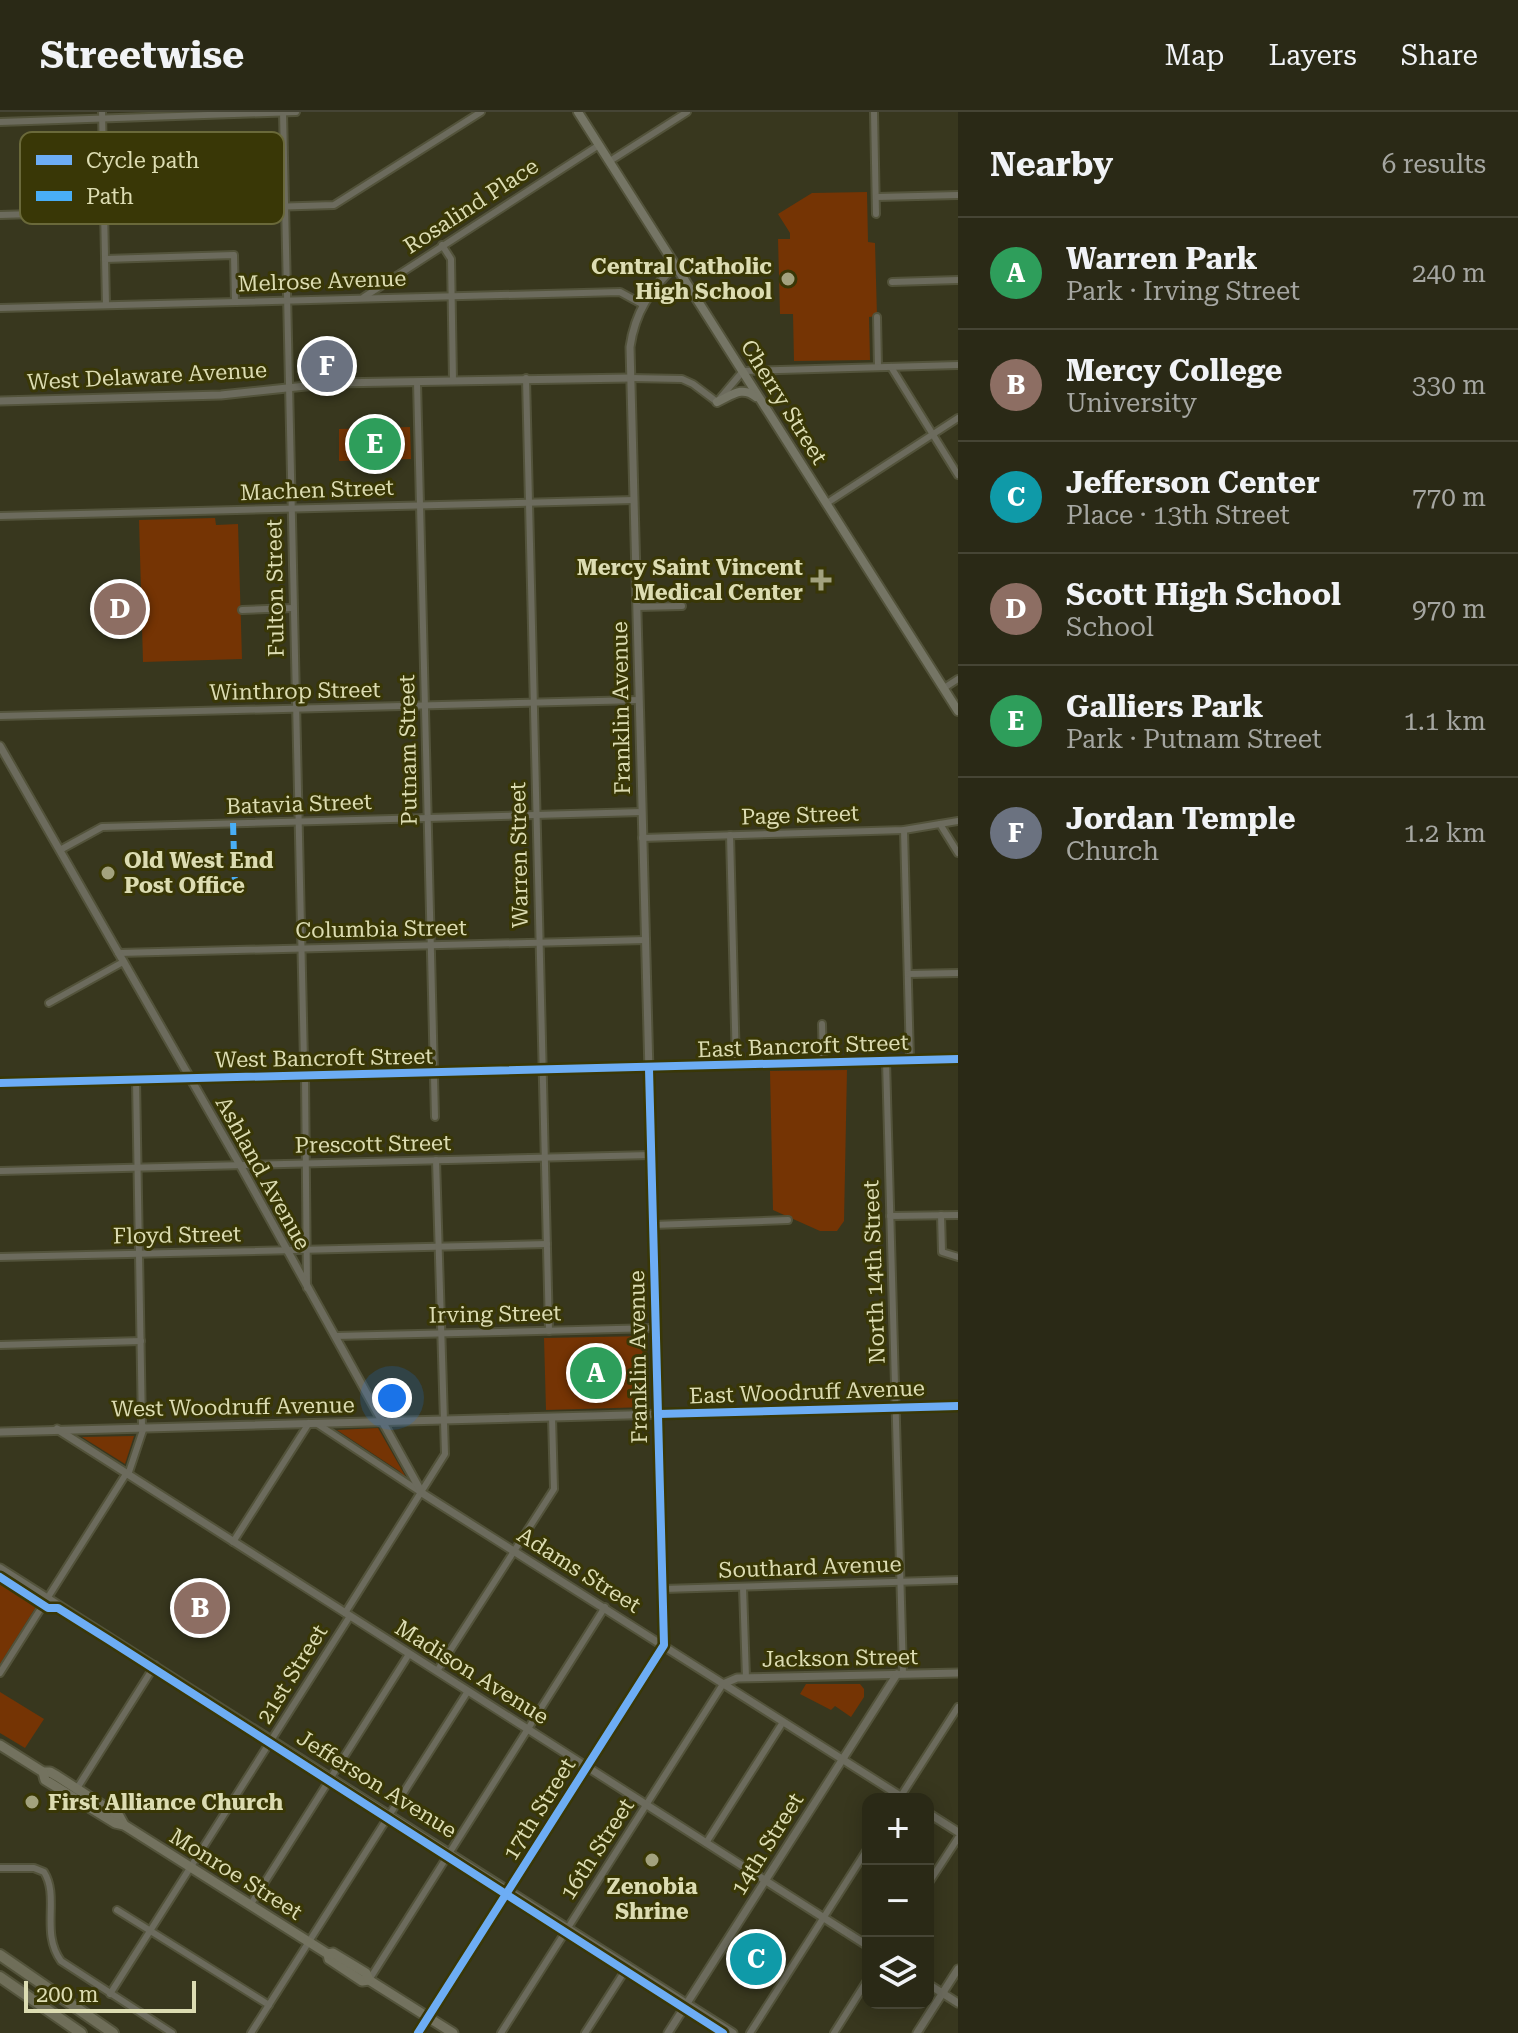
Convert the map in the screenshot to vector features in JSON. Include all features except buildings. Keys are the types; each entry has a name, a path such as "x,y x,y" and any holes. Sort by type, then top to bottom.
{"highway":[{"path":"0,1955 114,2033"},
{"path":"0,1977 81,2033"}],"main road":[{"name":"Cherry Street","path":"580,112 958,711"},
{"path":"717,402 736,392 746,391 752,393 768,411"},
{"name":"Monroe Street","path":"2,1747 43,1772 50,1772 75,1793 119,1816 124,1825 328,1954 329,1959 362,1981 369,1980 453,2033"},
{"name":"17th Street","path":"418,2033 428,2017"}],"street":[{"path":"0,122 102,116 296,112"},
{"path":"286,207 334,205 481,112"},
{"path":"610,161 687,112"},
{"path":"874,112 876,214"},
{"name":"Fulton Street","path":"284,144 304,1063"},
{"name":"Rosalind Place","path":"362,298 599,145"},
{"path":"877,197 958,195"},
{"path":"0,215 20,214"},
{"path":"104,224 106,305"},
{"path":"442,245 451,259 453,381"},
{"path":"105,259 234,255 235,302"},
{"name":"Franklin Avenue","path":"664,1645 631,378 632,333 642,304 676,265"},
{"path":"892,282 958,280"},
{"name":"Melrose Avenue","path":"0,308 620,292 642,304"},
{"path":"877,317 878,367"},
{"path":"631,378 688,381 717,402 743,371 958,365"},
{"path":"891,367 958,475"},
{"name":"Warren Street","path":"526,378 549,1331"},
{"name":"West Delaware Avenue","path":"0,401 221,395 334,383 631,378"},
{"name":"Putnam Street","path":"417,382 435,1117"},
{"path":"827,503 958,418"},
{"name":"Machen Street","path":"0,516 634,500"},
{"path":"637,607 682,606"},
{"path":"242,610 293,608"},
{"path":"944,688 958,679"},
{"name":"Winthrop Street","path":"0,716 639,700"},
{"name":"Ashland Avenue","path":"0,746 240,1165 422,1493"},
{"name":"Batavia Street","path":"60,850 102,827 642,812"},
{"name":"Page Street","path":"642,838 904,830 958,821"},
{"path":"940,824 958,853"},
{"path":"904,830 910,1061"},
{"path":"730,835 736,1066"},
{"name":"Columbia Street","path":"118,953 646,940"},
{"path":"49,1003 123,962"},
{"path":"909,974 958,973"},
{"path":"822,1024 823,1063"},
{"name":"East Bancroft Street","path":"649,1069 958,1059"},
{"name":"North 14th Street","path":"886,1061 901,1582 900,1674"},
{"name":"West Bancroft Street","path":"0,1083 649,1069"},
{"path":"305,1076 307,1288"},
{"path":"0,1673 127,1474 143,1427 136,1080"},
{"name":"Prescott Street","path":"0,1171 651,1155"},
{"path":"422,1493 444,1459 436,1160"},
{"path":"941,1215 942,1252 958,1257"},
{"path":"890,1216 958,1215"},
{"path":"653,1225 788,1220"},
{"name":"Floyd Street","path":"0,1257 547,1244"},
{"name":"Irving Street","path":"335,1336 656,1328"},
{"path":"0,1345 141,1341"},
{"name":"East Woodruff Avenue","path":"658,1414 958,1406"},
{"name":"West Woodruff Avenue","path":"0,1432 658,1414"},
{"path":"437,1671 554,1489 552,1417"},
{"path":"233,1542 312,1423"},
{"name":"Adams Street","path":"312,1423 894,1793"},
{"name":"Madison Avenue","path":"57,1429 862,1942"},
{"name":"21st Street","path":"110,1994 272,1739 422,1493"},
{"name":"Jefferson Avenue","path":"0,1568 733,2033"},
{"name":"Southard Avenue","path":"663,1589 958,1580"},
{"path":"743,1587 746,1678"},
{"path":"369,1980 605,1607"},
{"name":"17th Street","path":"428,2017 664,1645"},
{"path":"251,1904 409,1654"},
{"path":"75,1793 155,1665"},
{"name":"Jackson Street","path":"723,1684 746,1678 958,1673"},
{"name":"14th Street","path":"668,2033 842,1759 900,1674"},
{"name":"16th Street","path":"501,2033 723,1684"},
{"path":"251,2033 468,1691"},
{"path":"905,1793 958,1707"},
{"path":"706,1843 783,1722"},
{"path":"934,1817 958,1835 934,1874"},
{"path":"750,2033 862,1858"},
{"path":"0,1868 34,1868 44,1872 49,1883 50,1936 61,1961 172,2033"},
{"path":"117,1910 269,2005"},
{"path":"585,2033 628,1966"},
{"path":"917,2033 958,1969"},
{"path":"934,1988 958,2003"},
{"path":"834,2033 862,1989"}],"shaded area":[{"path":"867,192 868,242 875,243 877,316 869,317 870,360 794,361 793,314 780,314 778,239 790,239 790,233 778,214 812,193"},
{"path":"410,427 411,459 339,461 339,429"},
{"path":"215,518 216,525 238,524 242,659 143,662 139,520"},
{"path":"847,1070 844,1221 837,1231 820,1231 773,1210 770,1071"},
{"path":"646,1336 648,1407 546,1410 544,1338"},
{"path":"378,1428 407,1479 337,1430"},
{"path":"134,1436 125,1464 82,1437"},
{"path":"0,1578 39,1602 0,1664"},
{"path":"806,1684 860,1684 864,1697 851,1717 835,1706 831,1710 800,1694"},
{"path":"0,1692 44,1719 25,1748 0,1733"}],"marked path":[{"path":"233,823 235,887"}],"cycle path":[{"path":"0,1083 958,1059"},
{"path":"418,2033 664,1645 649,1069"},
{"path":"658,1414 958,1406"},
{"path":"0,1577 48,1608 58,1608 109,1640 723,2033"}],"place":[{"name":"Central Catholic High School","path":"788,279"},
{"name":"Jordan Temple","path":"327,366"},
{"name":"Galliers Park","path":"375,444"},
{"name":"Mercy Saint Vincent Medical Center","path":"821,580"},
{"name":"Scott High School","path":"120,609"},
{"name":"Old West End Post Office","path":"108,873"},
{"name":"Warren Park","path":"596,1373"},
{"name":"Mercy College","path":"200,1608"},
{"name":"First Alliance Church","path":"32,1802"},
{"name":"Zenobia Shrine","path":"652,1860"},
{"name":"Jefferson Center","path":"756,1959"}]}
